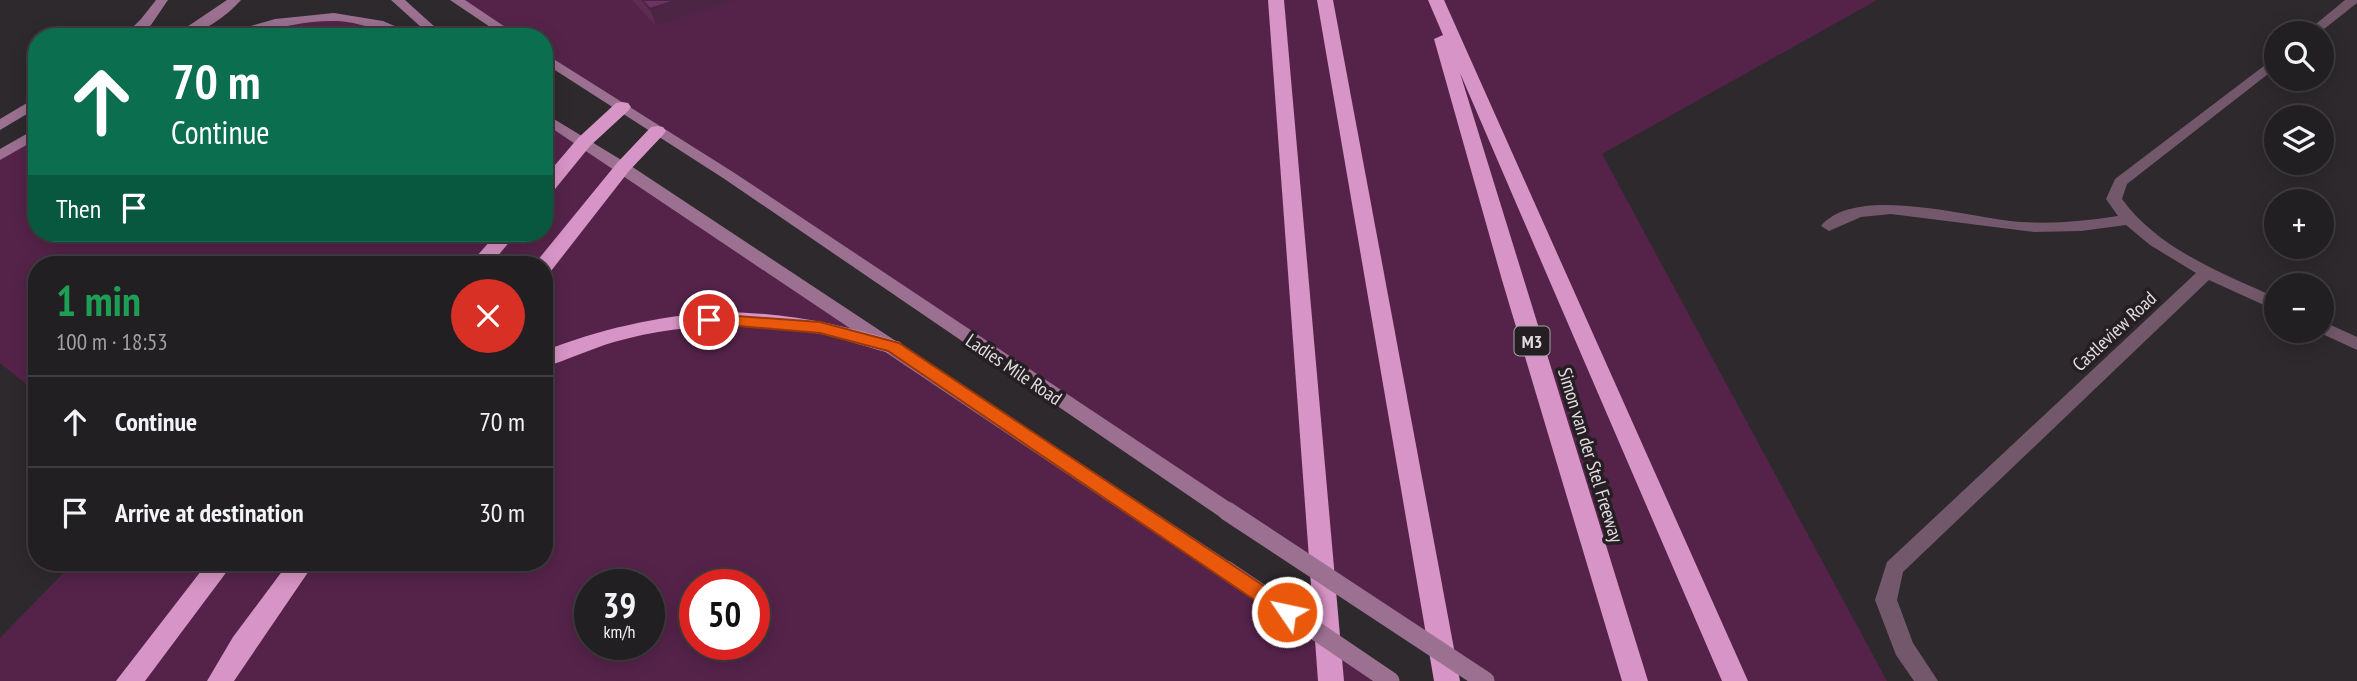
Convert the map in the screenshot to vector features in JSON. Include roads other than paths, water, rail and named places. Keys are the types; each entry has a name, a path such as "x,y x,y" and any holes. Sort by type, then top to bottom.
{"highway":[{"path":"1276,0 1331,681"},
{"path":"1325,0 1447,681"},
{"name":"Simon van der Stel Freeway","path":"1431,0 1482,186 1570,460 1635,681"},
{"path":"1436,0 1735,681"},
{"path":"553,179 583,142 622,107"},
{"path":"552,256 623,167 657,131"},
{"path":"487,256 499,242"},
{"path":"553,356 605,335 655,323 695,320 738,320 820,327 893,347"},
{"path":"129,681 215,571"},
{"path":"220,681 242,645 296,571"}],"main road":[{"path":"139,28 162,0"},
{"path":"194,28 235,0"},
{"path":"397,0 430,28"},
{"path":"456,0 500,28"},
{"path":"256,28 328,18 373,22 389,28"},
{"name":"Ladies Mile Road","path":"553,63 728,175 1485,681"},
{"path":"0,126 28,107"},
{"path":"553,123 893,347 1390,681"},
{"path":"0,156 28,138"}],"street":[{"path":"2326,21 2353,0"},
{"path":"2264,70 2120,182 2114,199 2127,220 2154,241 2207,272 2264,299"},
{"path":"1829,226 1859,212 1888,209 2049,228 2127,220"},
{"name":"Castleview Road","path":"1927,681 1904,648 1886,600 1894,568 2207,272"},
{"path":"2334,333 2357,344"}]}
